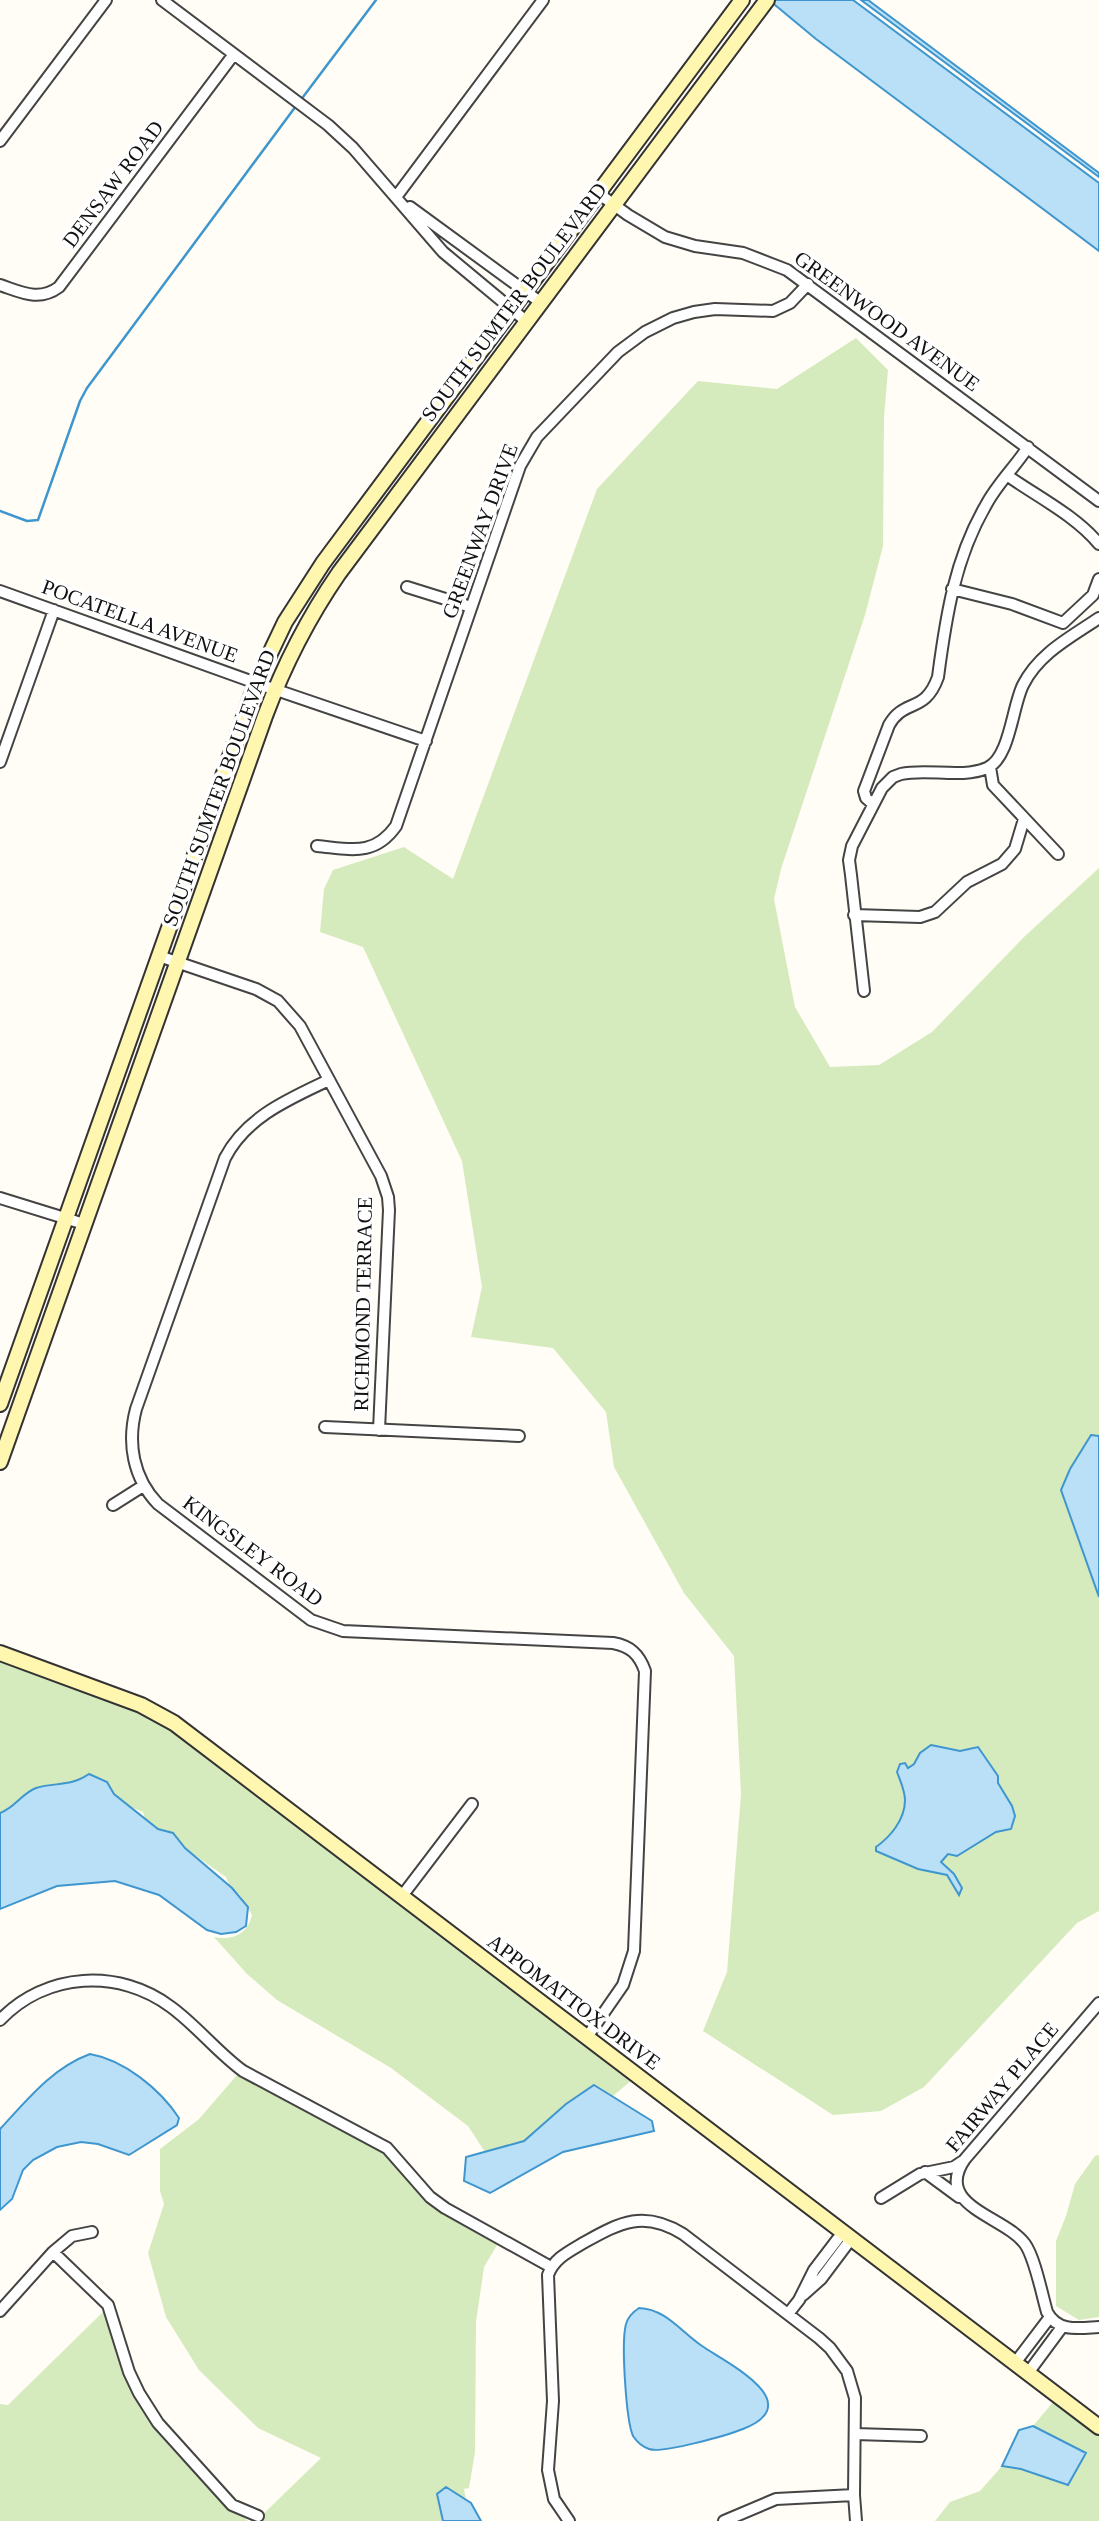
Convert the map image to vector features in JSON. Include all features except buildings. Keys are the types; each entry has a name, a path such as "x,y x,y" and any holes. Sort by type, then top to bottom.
{"main road":[{"name":"SOUTH SUMTER BOULEVARD","path":"0,1404 3,1389 256,683 278,634 303,593 742,0"},
{"name":"SOUTH SUMTER BOULEVARD","path":"0,1462 275,690 302,631 338,573 764,4"},
{"name":"APPOMATTOX DRIVE","path":"0,1653 158,1712 1099,2427"}],"street":[{"path":"0,141 106,0"},
{"path":"162,0 328,125 353,148 443,252 526,321"},
{"path":"396,197 543,0"},
{"name":"DENSAW ROAD","path":"0,285 37,296 52,292 58,287 234,54"},
{"name":"GREENWOOD AVENUE","path":"598,193 644,226 665,237 695,246 757,257 787,270 1099,501"},
{"path":"396,197 540,302"},
{"name":"GREENWAY DRIVE","path":"317,846 360,850 378,844 390,835 398,821 527,452 537,437 618,352 645,332 673,318 715,309 773,311 790,303 808,285"},
{"path":"873,804 866,797 864,790 889,725 893,718 905,709 922,702 935,687 952,589 967,545 986,503 1028,447"},
{"path":"1008,476 1071,519 1091,534 1099,544"},
{"path":"952,589 1012,604 1063,623 1093,595 1099,579"},
{"path":"407,587 471,607"},
{"name":"POCATELLA AVENUE","path":"0,591 426,741"},
{"path":"864,990 849,860 855,838 873,804 885,784 901,774 976,771 990,767 1002,753 1021,689 1036,665 1058,645 1099,616 1085,603"},
{"path":"0,762 54,610"},
{"path":"990,767 993,785 1058,854"},
{"path":"854,915 920,917 935,912 967,882 1002,864 1015,849 1024,819"},
{"name":"RICHMOND TERRACE","path":"159,956 257,989 278,1001 300,1026 381,1176 388,1197 379,1430"},
{"name":"KINGSLEY ROAD","path":"329,1080 255,1120 237,1137 225,1158 133,1419 132,1448 135,1466 150,1496 167,1511 311,1620 326,1627 343,1631 613,1643 623,1645 638,1655 645,1671 634,1951 623,1985 587,2037"},
{"path":"0,1198 84,1224"},
{"path":"3,1389 24,1394"},
{"path":"325,1427 519,1436"},
{"path":"113,1505 144,1486"},
{"path":"402,1896 472,1804"},
{"path":"0,2020 22,2001 62,1984 105,1980 139,1988 180,2014 243,2071 387,2148 430,2197 445,2208 551,2267"},
{"name":"FAIRWAY PLACE","path":"966,2202 958,2192 956,2181 957,2171 965,2159 1099,2003"},
{"path":"881,2198 925,2172 954,2167 965,2159"},
{"path":"925,2172 1025,2245 1050,2317 1062,2326 1099,2327"},
{"path":"569,2521 554,2499 548,2470 553,2401 547,2285 551,2267 568,2252 613,2226 636,2220 654,2221 683,2234 830,2348 847,2371 855,2398 856,2521"},
{"path":"0,2311 53,2252 72,2236 92,2232"},
{"path":"788,2314 821,2279 847,2235"},
{"path":"53,2252 108,2305 129,2372 158,2423 232,2505 258,2516"},
{"path":"1015,2363 1050,2317"},
{"path":"1028,2373 1062,2326"},
{"path":"855,2434 921,2437"},
{"path":"724,2521 776,2499 854,2496"}],"green space":[{"path":"856,338 888,370 884,417 883,546 865,615 781,869 774,899 795,1007 830,1067 879,1065 932,1032 1024,937 1099,868 1099,1911 1077,1923 924,2087 881,2111 833,2115 703,2031 727,1972 741,1794 734,1656 684,1593 614,1467 606,1412 553,1348 471,1337 482,1287 462,1161 363,947 320,932 324,889 333,870 404,847 453,879 597,489 698,381 777,389"},
{"path":"0,1659 139,1710 171,1728 633,2079 613,2096 594,2085 524,2141 485,2152 468,2126 391,2068 277,2000 247,1974 214,1937 233,1937 247,1927 252,1915 240,1895 231,1889 226,1877 190,1852 174,1835 148,1828 143,1812 116,1801 14,1807 0,1813"},
{"path":"243,2068 379,2144 436,2201 500,2240 484,2267 476,2322 475,2452 469,2488 464,2489 466,2500 454,2492 441,2512 443,2521 256,2521 321,2458 258,2428 199,2370 166,2317 148,2253 164,2204 160,2191 160,2149 199,2119"},
{"path":"1099,2155 1099,2317 1079,2320 1056,2306 1056,2241 1075,2184 1095,2156"},
{"path":"105,2310 129,2381 149,2421 183,2461 248,2521 0,2521 0,2404 8,2405"},
{"path":"1054,2401 1099,2435 1099,2521 935,2521 950,2502 980,2491 1002,2466 1021,2469 1068,2484 1086,2453 1033,2426"}],"water":[{"path":"769,0 853,0 1099,183 1099,251 816,39"},
{"path":"861,0 868,0 1099,173 1099,177"},
{"path":"1091,1435 1099,1436 1099,1597 1061,1490 1070,1469"},
{"path":"931,1745 960,1751 978,1747 998,1776 998,1783 1015,1816 1011,1829 996,1832 957,1856 948,1854 941,1862 954,1874 962,1888 959,1895 947,1875 918,1869 876,1851 876,1847 900,1821 904,1807 905,1797 897,1772 900,1764 905,1763 908,1768 914,1764 920,1753"},
{"path":"89,1774 107,1782 114,1794 158,1829 173,1833 185,1848 232,1888 248,1907 246,1926 236,1932 221,1934 207,1930 159,1895 115,1881 57,1886 0,1909 0,1813 36,1788 69,1783"},
{"path":"90,2054 116,2062 140,2077 171,2107 179,2118 177,2125 129,2155 98,2144 81,2142 57,2147 33,2160 23,2170 12,2199 0,2210 0,2129 52,2076"},
{"path":"594,2085 652,2121 654,2131 563,2152 490,2193 464,2181 466,2157 524,2141 566,2104"},
{"path":"639,2308 657,2312 673,2322 757,2384 766,2396 768,2407 761,2419 735,2432 680,2446 656,2450 638,2442 633,2436 628,2414 624,2347 627,2321"},
{"path":"1033,2426 1086,2453 1068,2485 1021,2469 1002,2466 1019,2430"},
{"path":"446,2487 471,2503 481,2521 443,2521 437,2494"}],"waterway":[{"path":"300,101 376,0"},
{"path":"0,511 27,521 38,520 87,388 296,106"}]}
